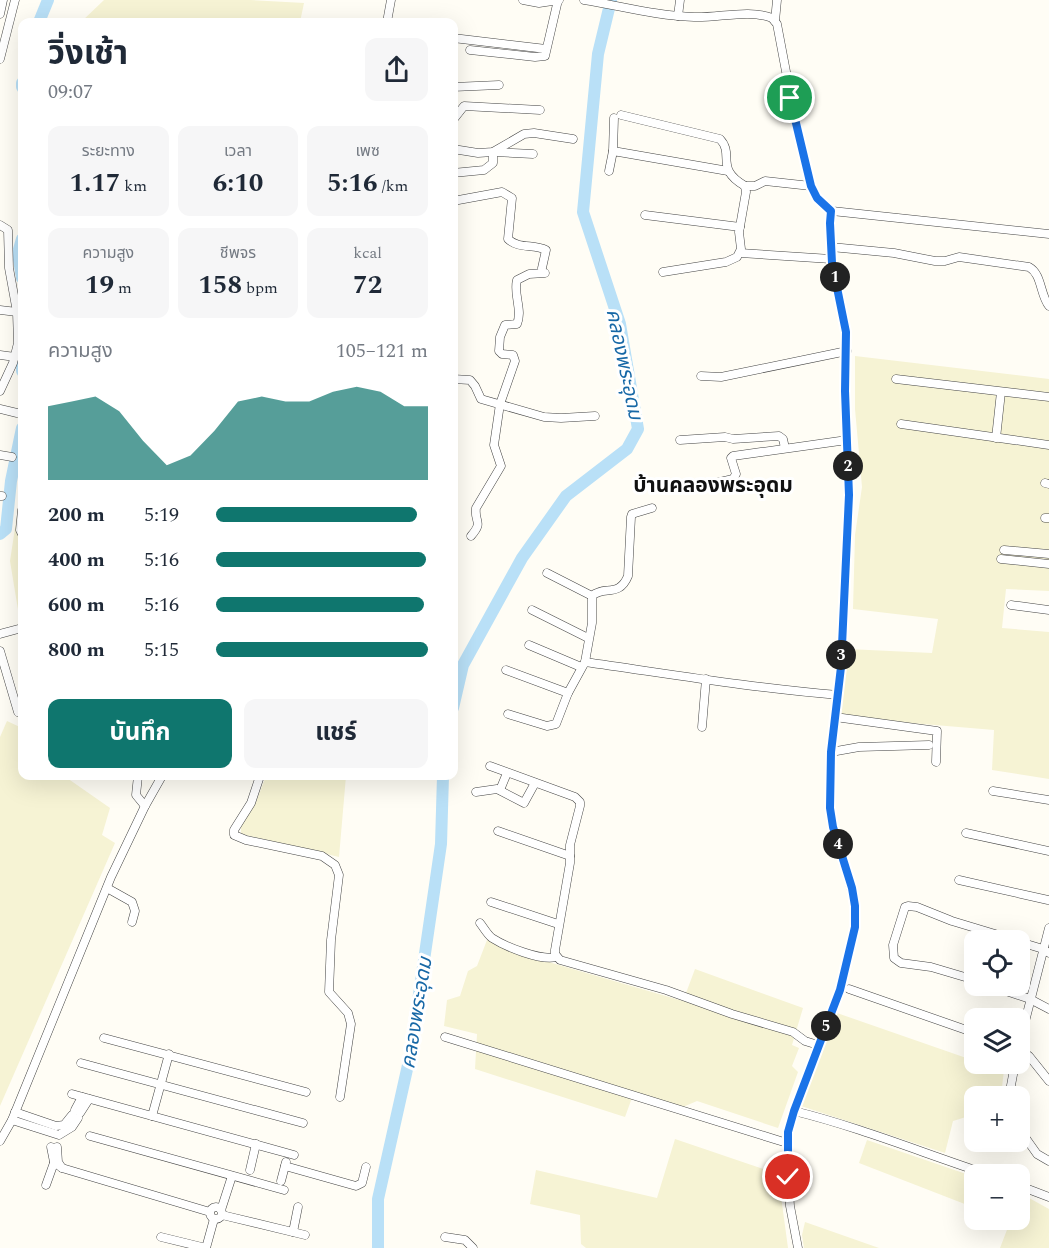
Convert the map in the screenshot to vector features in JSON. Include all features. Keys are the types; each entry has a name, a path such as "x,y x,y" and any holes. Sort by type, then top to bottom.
{"street":[{"path":"0,14 3,0"},
{"path":"0,59 15,0"},
{"path":"388,18 391,0"},
{"path":"470,50 543,57 559,0 539,3 523,0"},
{"path":"585,0 678,16 762,15 775,21"},
{"path":"678,16 680,0"},
{"path":"777,0 775,21 811,186 817,198 831,211 1049,234"},
{"path":"458,40 546,49"},
{"path":"458,87 499,85"},
{"path":"458,113 464,105 540,110"},
{"path":"609,171 617,117 720,139 726,149 728,171 734,180 745,186 755,186 765,181 811,186"},
{"path":"494,152 524,134 534,133 573,139"},
{"path":"458,150 478,153 533,154"},
{"path":"613,151 728,171"},
{"path":"458,173 484,170 493,163 494,152"},
{"path":"740,253 740,227 745,186"},
{"path":"458,200 502,192 508,194 512,198 508,240 515,245 539,247 546,250 544,270 529,274 516,282 518,321 516,324 505,325 499,347 500,353 512,355 515,361 500,405 494,445 501,466 476,508 475,515 479,526 471,536"},
{"path":"798,1248 790,1206 787,1143 794,1111 846,970 855,927 852,888 833,827 830,808 831,752 841,667 849,495 845,391 846,332 831,259 831,211"},
{"path":"645,215 740,227"},
{"path":"0,225 8,230 4,268 17,312 18,343 15,357 0,391"},
{"path":"831,247 894,253 935,261 959,258 1029,267 1036,272 1043,299 1049,306"},
{"path":"663,272 726,262 740,253 831,259"},
{"path":"0,310 17,312"},
{"path":"701,376 721,376 846,351"},
{"path":"0,355 15,357"},
{"path":"458,379 471,380 481,399 489,403 544,417 595,416"},
{"path":"896,379 1049,397"},
{"path":"996,438 1000,392"},
{"path":"0,409 16,413"},
{"path":"901,424 1049,445"},
{"path":"680,440 779,436 783,439 785,448"},
{"path":"707,485 733,479 736,474 731,458 733,456 847,440"},
{"path":"0,455 12,457"},
{"path":"592,596 596,593 617,589 624,584 628,576 632,514 652,508"},
{"path":"1004,550 1049,554"},
{"path":"1001,559 1049,564"},
{"path":"547,573 592,596"},
{"path":"508,714 554,726 583,665 592,623 592,596"},
{"path":"1011,605 1049,610"},
{"path":"532,610 588,638"},
{"path":"0,634 18,629"},
{"path":"529,645 583,665 706,679 768,689 838,695"},
{"path":"0,651 18,712"},
{"path":"506,670 568,693"},
{"path":"702,727 706,679"},
{"path":"835,717 937,731 936,762"},
{"path":"831,752 859,747 929,745"},
{"path":"490,766 575,797 580,802 570,845 558,924 556,957"},
{"path":"500,790 507,773"},
{"path":"138,780 136,795 145,806"},
{"path":"0,1141 12,1120 107,888 145,806 160,780"},
{"path":"259,780 251,803 234,830 234,835 246,840 322,856 335,865 339,875 331,940 329,992 348,1014 351,1024 340,1097"},
{"path":"476,792 500,790 524,803 535,783"},
{"path":"993,791 1049,800"},
{"path":"498,831 570,856"},
{"path":"966,833 1049,851"},
{"path":"959,880 1048,901"},
{"path":"107,888 132,902 135,911 132,922"},
{"path":"491,902 558,924"},
{"path":"964,977 901,963 894,958 893,945 906,908 908,906 917,907 982,930"},
{"path":"480,923 494,939 538,956 548,959 556,957 666,990 732,1014 793,1032 806,1041 818,1045"},
{"path":"1028,1008 1046,951 1049,928"},
{"path":"1030,945 1046,951"},
{"path":"849,989 964,1029"},
{"path":"1021,996 1049,1010"},
{"path":"445,1037 787,1143"},
{"path":"104,1038 306,1092"},
{"path":"152,1116 169,1054"},
{"path":"1030,1058 1049,1081"},
{"path":"81,1063 303,1123"},
{"path":"72,1094 291,1154 281,1181"},
{"path":"46,1185 55,1159 53,1136 76,1114 85,1098"},
{"path":"794,1111 837,1122 964,1166"},
{"path":"15,1112 53,1136"},
{"path":"12,1120 53,1136"},
{"path":"90,1136 284,1191"},
{"path":"250,1170 256,1144"},
{"path":"1030,1144 1037,1154 1049,1161"},
{"path":"55,1159 62,1168 217,1214 305,1235"},
{"path":"285,1166 356,1186 362,1183 366,1167"},
{"path":"161,1237 206,1248 232,1176"},
{"path":"1030,1190 1049,1197"},
{"path":"293,1232 298,1207"},
{"path":"445,1236 465,1240 473,1248"}],"shaded area":[{"path":"104,0 250,0 304,3 301,18 85,18"},
{"path":"855,356 1049,379 1049,591 1006,589 1002,628 1049,632 1049,779 992,770 994,730 840,717 848,649 932,653 938,619 853,609 855,535 862,487 855,409"},
{"path":"18,508 18,610 10,561"},
{"path":"7,721 18,726 18,780 70,780 110,808 102,835 115,843 0,1106 0,737"},
{"path":"264,780 346,780 339,857 241,834 241,825 256,802"},
{"path":"487,940 552,963 683,1001 695,969 803,1008 792,1045 799,1048 792,1066 798,1072 778,1128 697,1101 683,1107 633,1095 625,1117 475,1069 477,1034 444,1026 447,1000 460,996 468,971 477,966"},
{"path":"837,1013 964,1057 964,1074 1004,1074 1002,1086 964,1086 964,1118 953,1121 945,1153 801,1106"},
{"path":"675,1139 778,1174 788,1248 586,1248 581,1244 580,1215 530,1204 536,1170 657,1198"},
{"path":"867,1140 964,1173 964,1204 859,1163"},
{"path":"1030,1199 1049,1209 1049,1248 1000,1248 1007,1230 1030,1230"},
{"path":"805,1222 879,1248 804,1248 802,1235"}],"waterway":[{"path":"41,18 48,0"},
{"name":"คลองพระอุดม","path":"458,686 463,665 522,558 566,496 627,449 638,429 620,324 583,212 598,54 611,0"},
{"path":"0,534 6,529 11,481 18,447"},
{"name":"คลองพระอุดม","path":"378,1248 378,1199 410,1056 441,844 443,780"}],"district":[{"name":"บ้านคลองพระอุดม","path":"713,485"}],"route":[{"path":"788,1177 788,1132 840,990 855,927 852,888 833,827 830,808 831,752 841,667 849,495 845,391 846,332 832,263 831,211 817,198 811,186 790,98"}]}
